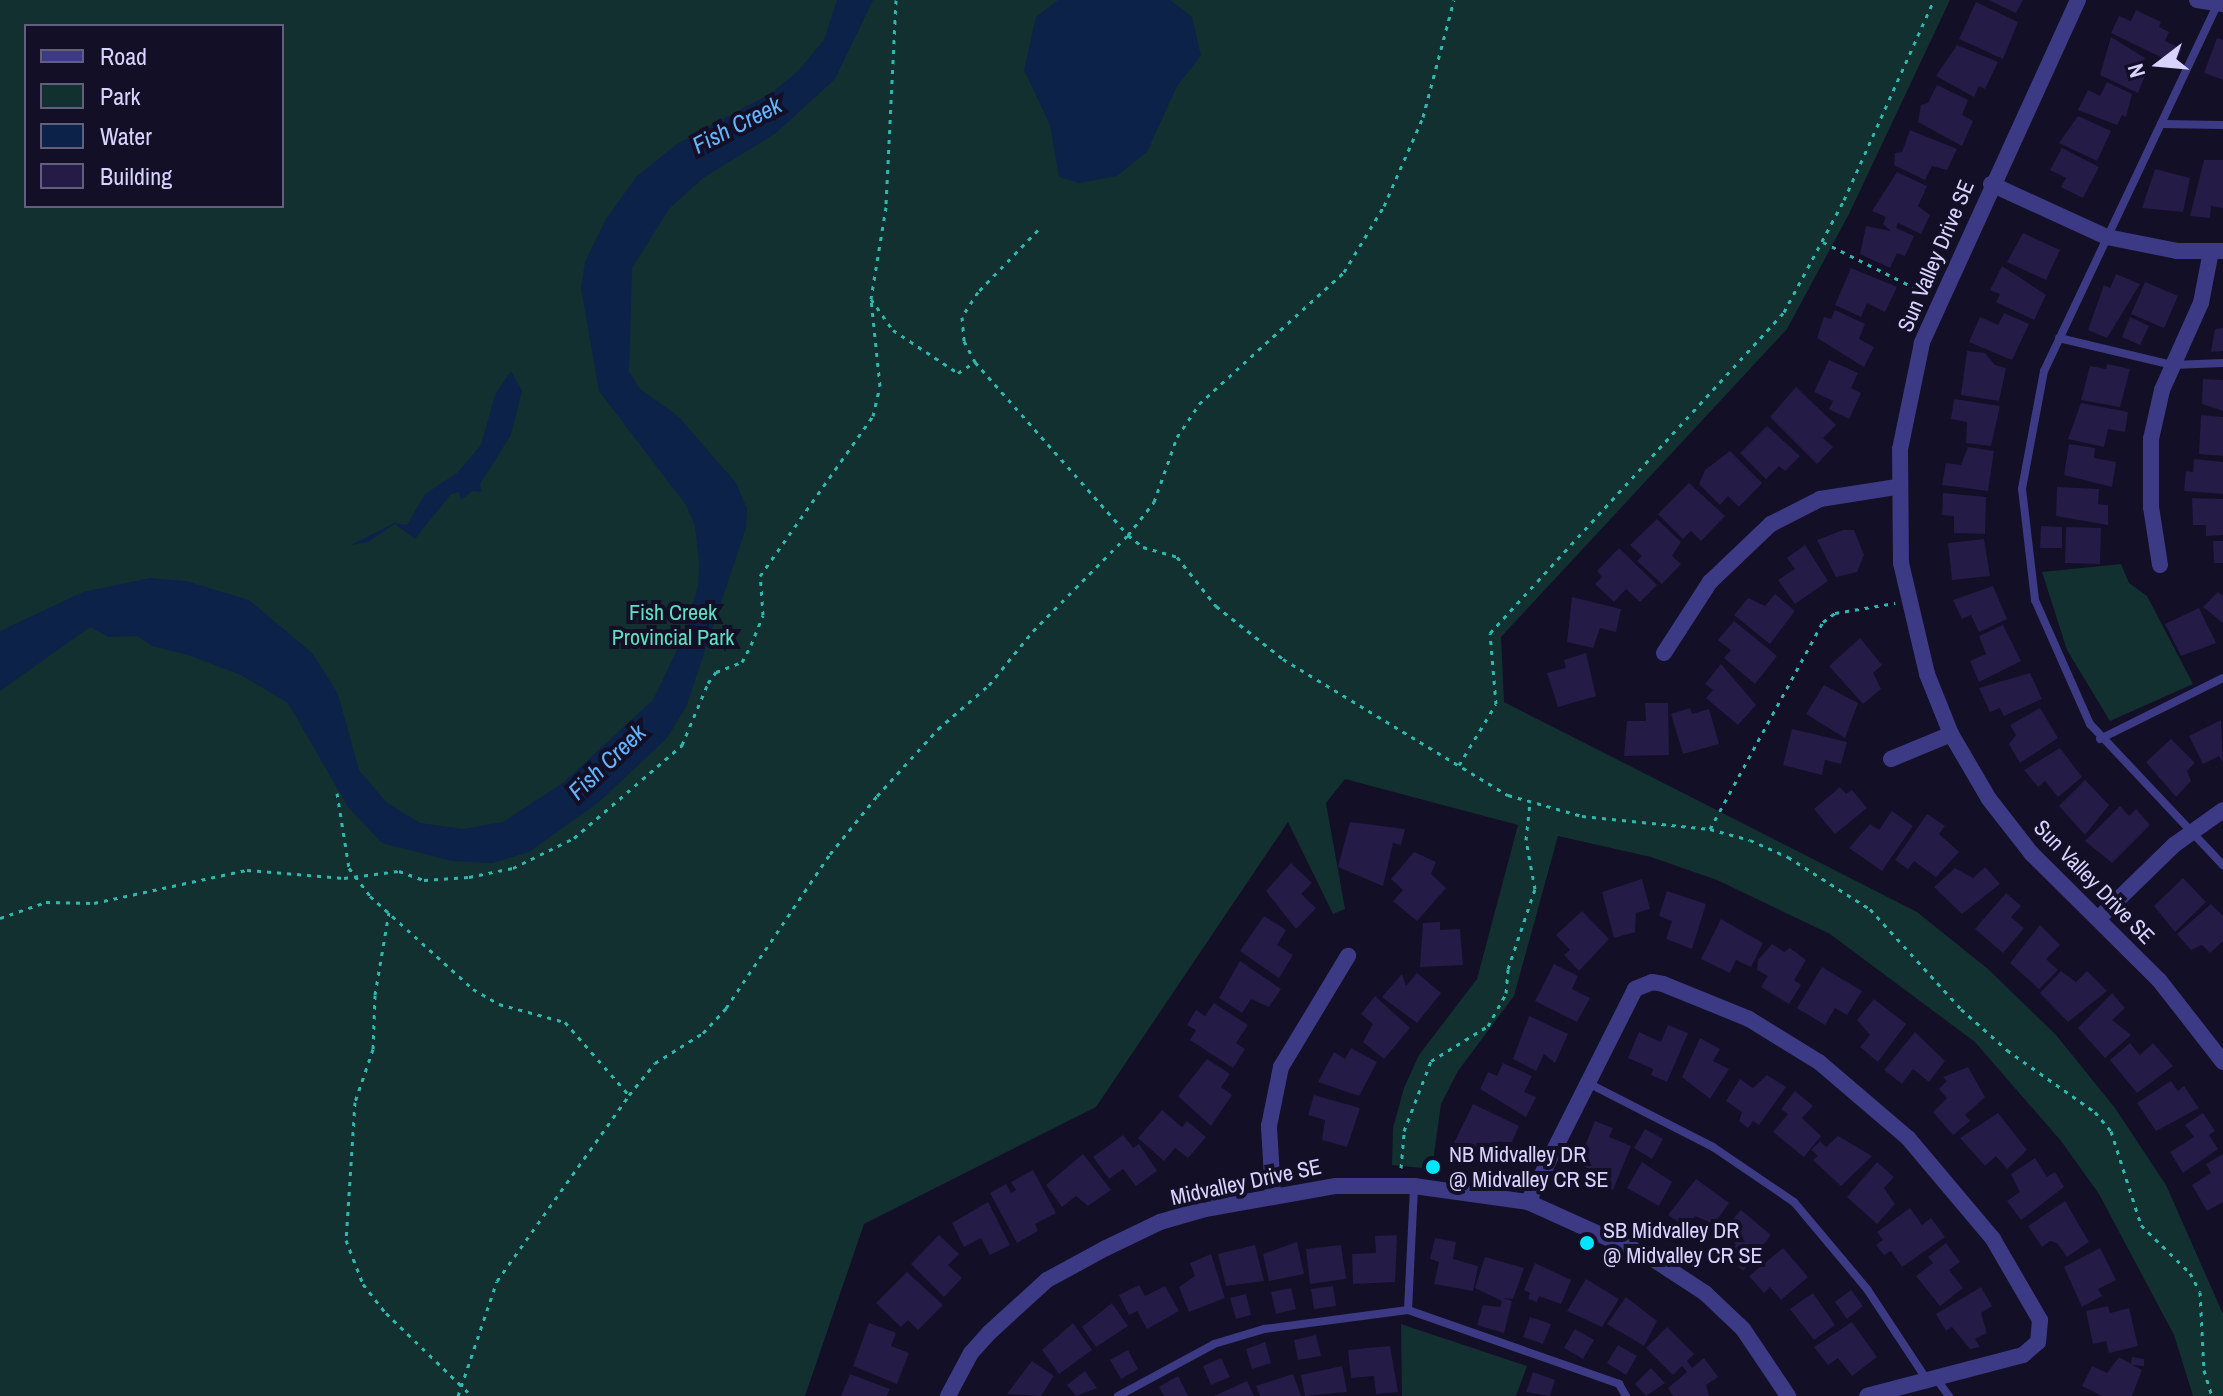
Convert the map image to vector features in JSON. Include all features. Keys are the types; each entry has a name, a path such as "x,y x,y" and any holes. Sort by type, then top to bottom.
{"street":[{"name":"Sun Valley Drive SE","path":"2078,0 1938,299 1913,377 1897,487 1907,601 1927,674 1951,734 2016,835 2159,980 2223,1062"},
{"path":"2197,0 2220,2"},
{"path":"1991,184 2107,237 2147,247 2217,251 2194,322 2172,365 2156,410 2149,471 2160,565"},
{"path":"1664,653 1710,582 1771,524 1820,499 1897,487"},
{"path":"1891,759 1951,734"},
{"path":"2099,918 2191,832 2223,810"},
{"path":"1273,1194 1269,1126 1281,1067 1348,956"},
{"path":"1528,1202 1627,999 1652,982 1749,1019 1819,1062 1876,1107 1942,1174 1993,1239 2040,1320 2038,1342 2023,1355 1930,1376 1867,1396"},
{"name":"Midvalley Drive SE","path":"948,1396 971,1353 1047,1280 1160,1222 1273,1194 1336,1186 1407,1186 1528,1202 1650,1257 1705,1293 1743,1329 1788,1396"}],"lane":[{"path":"2220,2 2059,338 2037,393 2022,489 2031,585 2100,739 2223,865"},
{"path":"2161,124 2223,125"},
{"path":"2059,338 2172,365 2223,363"},
{"path":"2100,739 2223,678"},
{"path":"1586,1082 1713,1147 1794,1202 1867,1289 1930,1376 1949,1396"},
{"path":"1407,1186 1408,1310"},
{"path":"1118,1396 1214,1344 1264,1329 1408,1310 1619,1384 1626,1396"}],"path":[{"path":"0,918 46,902 94,903 247,870 356,876 399,871 424,880 513,868 574,838 682,745 708,683 716,672 742,662 751,645 763,615 759,581 763,570 870,423 880,392 871,299 886,207 896,0"},
{"path":"458,1396 497,1281 629,1095 655,1063 703,1033 726,1008 830,854 877,796 938,729 989,685 1033,631 1128,535 1154,502 1177,437 1199,404 1344,272 1364,242 1423,117 1454,0"},
{"path":"1459,765 1496,704 1490,633 1784,312 1821,242 1934,0"},
{"path":"1038,230 978,292 962,317 964,341 975,362 1128,535 1143,547 1177,557 1216,606 1283,659 1530,804 1645,827 1710,829 1788,857 1870,909 1961,1009 2007,1050 2095,1112 2111,1131 2141,1225 2190,1273 2200,1292 2204,1370 2212,1396"},
{"path":"1821,242 1938,299"},
{"path":"871,299 893,330 958,373 975,362"},
{"path":"1710,829 1823,622 1842,611 1907,601"},
{"path":"337,793 346,857 356,876 389,912 473,989 499,1004 565,1022 629,1095"},
{"path":"1407,1186 1404,1131 1422,1077 1441,1050 1488,1026 1506,993 1508,969 1535,889 1526,840 1530,804"},
{"path":"389,912 375,995 373,1049 355,1102 346,1240 363,1284 386,1313 472,1396"}],"green space":[{"name":"Fish Creek Provincial Park","path":"0,0 1950,0 1849,214 1787,329 1501,637 1504,702 1917,912 1988,969 2056,1035 2115,1108 2166,1185 2223,1314 2223,1396 2193,1396 2174,1335 2099,1194 2061,1141 1975,1042 1830,934 1717,880 1651,857 1558,836 1514,996 1458,1071 1441,1104 1432,1169 1392,1165 1393,1128 1404,1088 1419,1055 1477,979 1518,825 1345,779 1326,803 1345,909 1333,914 1288,822 1096,1107 864,1224 805,1396 0,1396"},
{"path":"2121,564 2129,583 2147,596 2193,684 2110,721 2067,650 2042,572"},
{"path":"1401,1324 1527,1366 1516,1396 1402,1396"}],"water":[{"name":"Fish Creek","path":"837,0 873,0 835,79 776,133 703,178 669,209 632,268 629,372 640,389 678,416 736,483 747,509 746,528 686,707 667,738 599,802 529,852 492,863 452,861 382,843 348,807 288,703 241,675 188,655 152,646 137,636 109,637 90,627 0,691 0,631 83,592 150,578 186,581 249,600 312,653 338,694 359,770 386,802 420,823 463,829 503,822 563,783 653,700 679,646 698,587 695,526 686,505 599,391 581,288 585,262 606,219 637,176 677,144 773,92 798,71 824,40"},
{"path":"1058,0 1170,0 1192,17 1201,56 1177,86 1147,152 1117,176 1079,183 1059,177 1050,125 1024,70 1036,17"},
{"path":"511,371 522,391 511,435 480,484 482,492 472,491 461,500 459,492 451,494 415,539 395,524 368,542 351,545 394,523 407,525 425,494 457,473 481,445 495,395"}],"building":[{"path":"1988,0 2023,0 2016,13"},
{"path":"1976,2 2018,22 2003,59 1959,39"},
{"path":"2136,10 2161,22 2159,27 2169,32 2165,41 2182,49 2175,64 2111,33 2119,16 2131,21"},
{"path":"2111,37 2145,58 2140,70 2146,73 2138,93 2100,75"},
{"path":"2217,38 2223,40 2223,80 2204,73"},
{"path":"1957,45 1998,62 1985,89 1979,86 1974,97 1936,76"},
{"path":"2107,82 2132,94 2126,117 2122,115 2117,125 2078,110 2088,90 2100,96"},
{"path":"1937,85 1968,100 1962,115 1973,121 1962,146 1918,122 1921,105 1928,103"},
{"path":"2078,116 2111,131 2097,161 2059,143"},
{"path":"1910,130 1957,149 1947,170 1932,166 1925,180 1894,165 1895,153 1902,152"},
{"path":"2062,148 2099,167 2083,198 2061,187 2066,178 2050,170"},
{"path":"2204,160 2223,160 2223,208 2211,206 2210,218 2190,216"},
{"path":"2155,169 2190,178 2183,212 2142,208"},
{"path":"1897,172 1927,186 1918,206 1930,215 1921,234 1898,223 1896,228 1914,236 1905,256 1897,253 1890,268 1860,254 1866,226 1891,231 1883,224 1886,217 1872,211"},
{"path":"2023,233 2060,250 2046,280 2007,262"},
{"path":"2002,266 2046,295 2034,320 1996,302 2000,294 1990,290"},
{"path":"1851,268 1897,287 1885,312 1867,303 1861,317 1835,305"},
{"path":"2116,274 2140,284 2107,338 2088,330 2104,285 2110,288"},
{"path":"2145,282 2178,296 2164,328 2131,314"},
{"path":"1835,310 1865,324 1859,339 1874,347 1864,367 1817,338 1824,317 1831,319"},
{"path":"2004,313 2029,324 2012,360 1969,342 1980,317 1998,325"},
{"path":"2130,317 2149,326 2140,345 2122,337"},
{"path":"2223,328 2223,351 2211,352 2215,329"},
{"path":"1967,351 1985,353 1995,365 2006,368 1999,401 1961,395"},
{"path":"1829,360 1858,373 1851,388 1861,393 1849,419 1829,409 1833,401 1814,392"},
{"path":"2107,364 2130,369 2120,407 2081,400 2090,366 2106,369"},
{"path":"2203,379 2223,380 2223,411 2202,404"},
{"path":"1796,387 1836,425 1823,438 1833,447 1817,464 1770,417"},
{"path":"1954,399 2000,406 1991,446 1966,443 1967,422 1951,419"},
{"path":"2081,403 2128,412 2125,432 2108,429 2104,447 2068,439"},
{"path":"2201,415 2223,417 2223,456 2199,454"},
{"path":"1767,426 1800,456 1785,471 1779,466 1766,479 1740,453"},
{"path":"2069,444 2095,448 2094,458 2116,462 2112,487 2064,475"},
{"path":"1968,447 1994,451 1988,491 1942,485 1946,463 1961,465"},
{"path":"1730,451 1762,483 1739,507 1728,496 1720,505 1699,484 1705,470"},
{"path":"2194,459 2223,462 2223,494 2184,491 2186,471 2193,472"},
{"path":"1689,483 1725,516 1701,541 1691,531 1683,539 1658,514"},
{"path":"2057,487 2099,489 2098,504 2108,505 2108,525 2056,516"},
{"path":"1943,493 1986,497 1985,534 1954,533 1954,516 1942,515"},
{"path":"2192,498 2223,499 2223,535 2206,536 2206,525 2193,525"},
{"path":"1657,519 1681,542 1672,556 1681,564 1662,584 1637,561 1642,556 1630,545"},
{"path":"2041,526 2062,527 2062,548 2040,548"},
{"path":"2066,527 2101,528 2100,564 2065,563"},
{"path":"1843,530 1854,530 1864,555 1857,572 1836,577 1817,540"},
{"path":"1984,539 1990,576 1952,580 1948,543"},
{"path":"2213,541 2223,541 2223,563 2214,563"},
{"path":"1805,545 1828,581 1795,604 1778,580 1795,569 1787,558"},
{"path":"1619,548 1657,585 1640,602 1626,589 1614,602 1595,584 1602,577 1597,571"},
{"path":"1993,586 2007,619 1979,632 1971,615 1962,619 1953,600"},
{"path":"2218,592 2223,596 2223,623 2203,607"},
{"path":"1775,594 1795,611 1770,644 1734,615 1748,598 1765,606"},
{"path":"1572,597 1621,609 1616,632 1600,628 1593,648 1567,642"},
{"path":"2199,608 2216,643 2181,656 2165,624"},
{"path":"1734,621 1777,656 1755,684 1724,658 1731,650 1718,640"},
{"path":"2003,625 2021,661 1979,682 1970,661 1986,654 1979,636"},
{"path":"1860,638 1882,665 1873,673 1881,689 1863,704 1829,666"},
{"path":"1586,653 1596,696 1558,707 1547,673 1566,668 1564,660"},
{"path":"1721,664 1756,705 1738,725 1706,698 1713,690 1705,684"},
{"path":"2030,673 2042,699 2004,716 2000,708 1990,712 1979,688"},
{"path":"1824,685 1858,703 1845,738 1806,714"},
{"path":"1645,703 1668,703 1669,755 1624,756 1627,721 1646,721"},
{"path":"1690,708 1692,714 1709,709 1719,744 1683,754 1671,714"},
{"path":"2040,708 2058,738 2020,763 2009,744 2016,735 2010,725"},
{"path":"2221,720 2223,763 2219,756 2203,764 2189,736"},
{"path":"1792,729 1847,742 1841,764 1825,760 1822,775 1783,765"},
{"path":"2171,739 2195,763 2187,771 2191,781 2176,797 2146,762"},
{"path":"2060,748 2082,777 2058,797 2045,781 2038,787 2024,770"},
{"path":"2085,780 2109,805 2085,835 2059,806"},
{"path":"1840,787 1846,794 1852,790 1867,808 1835,834 1814,809"},
{"path":"2120,806 2129,816 2136,809 2150,825 2112,863 2085,841"},
{"path":"1892,811 1913,826 1882,871 1849,848 1870,824 1879,830"},
{"path":"1927,814 1945,826 1939,834 1959,852 1936,877 1914,861 1908,869 1895,860"},
{"path":"1350,822 1405,829 1401,845 1393,843 1383,886 1338,867"},
{"path":"1414,852 1436,862 1431,874 1446,888 1417,921 1393,901 1403,890 1391,879"},
{"path":"1291,863 1312,883 1301,894 1316,908 1296,929 1266,891"},
{"path":"1985,867 2000,884 1962,914 1934,887 1955,868 1973,878"},
{"path":"2183,878 2206,902 2175,932 2154,906"},
{"path":"1642,879 1650,909 1636,913 1635,932 1614,938 1602,892"},
{"path":"1667,891 1706,904 1692,949 1666,939 1672,921 1659,916"},
{"path":"2006,893 2021,906 2011,917 2024,928 2003,953 1975,929"},
{"path":"2211,904 2223,916 2223,941 2210,953 2202,945 2191,950 2177,934"},
{"path":"1582,911 1609,939 1579,971 1564,955 1570,950 1556,935"},
{"path":"1264,916 1286,930 1277,945 1293,955 1279,978 1240,951"},
{"path":"1721,919 1763,943 1751,967 1736,960 1730,973 1701,959"},
{"path":"1440,922 1440,930 1460,929 1463,965 1420,967 1423,923"},
{"path":"2040,925 2060,945 2046,959 2058,970 2039,989 2010,963"},
{"path":"1772,944 1784,952 1790,948 1806,960 1794,980 1801,985 1789,1004 1761,987 1768,976 1757,970 1758,960"},
{"path":"1240,961 1281,989 1269,1007 1251,999 1242,1013 1219,998"},
{"path":"1554,964 1578,976 1572,989 1590,998 1577,1022 1535,1001"},
{"path":"1822,967 1862,991 1847,1015 1835,1008 1825,1025 1797,1008"},
{"path":"2061,971 2076,982 2087,971 2107,991 2068,1022 2040,993"},
{"path":"1417,973 1441,993 1417,1023 1382,997 1402,974 1406,986"},
{"path":"2112,993 2125,1008 2112,1020 2131,1035 2105,1058 2078,1028"},
{"path":"1375,996 1410,1028 1384,1059 1363,1042 1373,1024 1361,1014"},
{"path":"1874,999 1906,1024 1878,1062 1860,1047 1870,1035 1857,1020"},
{"path":"1214,1003 1248,1025 1236,1043 1245,1049 1233,1068 1190,1040 1196,1030 1187,1025 1196,1010 1205,1016"},
{"path":"1529,1016 1568,1034 1555,1063 1544,1054 1536,1071 1513,1059"},
{"path":"1668,1025 1688,1033 1667,1082 1651,1075 1653,1069 1628,1058 1639,1032 1661,1042"},
{"path":"1915,1032 1945,1061 1929,1082 1913,1069 1902,1084 1884,1070"},
{"path":"1700,1038 1720,1049 1713,1061 1729,1069 1710,1099 1682,1077"},
{"path":"2130,1043 2140,1055 2153,1043 2173,1066 2137,1093 2110,1060"},
{"path":"1351,1048 1377,1062 1359,1096 1318,1082 1334,1052 1345,1059"},
{"path":"1207,1059 1230,1074 1221,1087 1232,1095 1211,1126 1178,1096"},
{"path":"1503,1063 1532,1076 1524,1092 1536,1097 1526,1117 1480,1089 1488,1072 1497,1076"},
{"path":"1968,1067 1985,1097 1965,1115 1970,1121 1953,1135 1933,1112 1947,1098 1939,1089 1947,1081 1943,1077"},
{"path":"1767,1075 1786,1087 1759,1125 1753,1121 1748,1128 1739,1121 1742,1112 1726,1101 1740,1079 1753,1088"},
{"path":"2171,1081 2178,1091 2184,1086 2199,1108 2156,1131 2137,1103"},
{"path":"1795,1091 1813,1106 1802,1118 1821,1136 1804,1157 1773,1132 1788,1114 1781,1109"},
{"path":"1314,1095 1360,1108 1347,1147 1322,1140 1325,1120 1308,1115"},
{"path":"1473,1104 1519,1126 1510,1146 1499,1141 1490,1160 1454,1143"},
{"path":"1162,1110 1182,1127 1187,1121 1206,1137 1188,1158 1175,1148 1164,1161 1138,1138"},
{"path":"1998,1113 2027,1150 2007,1169 1996,1156 1985,1166 1960,1138"},
{"path":"2203,1113 2215,1131 2209,1135 2218,1149 2183,1173 2170,1152 2194,1137 2185,1125"},
{"path":"1595,1121 1613,1128 1609,1137 1631,1146 1613,1190 1592,1181 1596,1173 1569,1158 1573,1152 1581,1156"},
{"path":"1645,1129 1663,1139 1652,1159 1634,1148"},
{"path":"1123,1135 1133,1148 1139,1144 1157,1171 1136,1186 1123,1169 1109,1179 1093,1157"},
{"path":"1838,1136 1872,1156 1841,1186 1813,1160 1818,1156 1811,1150 1820,1141 1826,1147"},
{"path":"1083,1154 1111,1190 1088,1206 1076,1196 1062,1207 1046,1185"},
{"path":"2223,1154 2223,1202 2207,1211 2192,1185 2211,1173 2206,1164"},
{"path":"2035,1158 2047,1177 2055,1172 2064,1187 2021,1220 2007,1201 2020,1192 2011,1174"},
{"path":"1642,1162 1672,1182 1659,1206 1627,1188"},
{"path":"1877,1162 1894,1177 1884,1188 1895,1204 1877,1224 1847,1197"},
{"path":"1033,1170 1056,1213 1035,1224 1038,1231 1017,1243 990,1193 1006,1184 1011,1193 1016,1190 1011,1182"},
{"path":"1696,1179 1729,1203 1714,1224 1695,1216 1686,1227 1668,1215"},
{"path":"2065,1201 2089,1242 2067,1257 2057,1243 2050,1241 2042,1247 2028,1226"},
{"path":"988,1202 1010,1245 990,1255 981,1238 964,1247 952,1223"},
{"path":"1910,1208 1922,1225 1931,1218 1945,1237 1902,1267 1891,1251 1884,1255 1876,1245 1883,1240 1877,1232"},
{"path":"1741,1210 1771,1235 1743,1271 1727,1256 1736,1245 1724,1229"},
{"path":"939,1235 959,1254 948,1265 962,1278 944,1297 911,1264"},
{"path":"1397,1235 1395,1282 1353,1284 1352,1254 1376,1253 1375,1236"},
{"path":"1435,1238 1456,1242 1453,1259 1478,1266 1473,1291 1434,1284 1439,1262 1430,1259"},
{"path":"1297,1242 1304,1274 1269,1281 1263,1254"},
{"path":"1946,1243 1960,1262 1949,1270 1963,1288 1940,1306 1916,1276 1933,1263 1928,1257"},
{"path":"1255,1245 1264,1281 1226,1286 1218,1254"},
{"path":"1341,1245 1346,1279 1310,1284 1306,1249"},
{"path":"1783,1248 1808,1277 1781,1300 1770,1287 1764,1293 1749,1276"},
{"path":"2100,1248 2116,1280 2098,1289 2102,1296 2082,1307 2064,1267"},
{"path":"1211,1254 1225,1298 1189,1312 1179,1287 1195,1276 1190,1263"},
{"path":"1485,1257 1524,1268 1513,1299 1503,1298 1512,1301 1504,1333 1477,1325 1483,1305 1500,1307 1502,1301 1475,1288"},
{"path":"1535,1263 1571,1280 1561,1304 1539,1296 1537,1302 1528,1299 1530,1293 1524,1290"},
{"path":"907,1272 943,1305 918,1330 908,1320 901,1327 876,1303"},
{"path":"1586,1279 1619,1299 1602,1327 1567,1311"},
{"path":"1139,1285 1145,1296 1165,1286 1179,1311 1147,1329 1137,1311 1129,1315 1119,1295"},
{"path":"1333,1286 1336,1306 1314,1309 1311,1289"},
{"path":"1981,1287 1992,1306 1981,1313 1987,1333 1975,1339 1980,1347 1970,1349 1952,1327 1946,1331 1936,1314"},
{"path":"1291,1288 1296,1309 1276,1314 1271,1292"},
{"path":"1851,1290 1863,1306 1847,1319 1835,1302"},
{"path":"1813,1293 1835,1325 1814,1340 1790,1309"},
{"path":"1246,1294 1251,1315 1236,1319 1230,1298"},
{"path":"1626,1297 1657,1321 1644,1346 1607,1324"},
{"path":"1112,1303 1128,1326 1096,1347 1082,1327"},
{"path":"2108,1306 2110,1313 2129,1308 2138,1346 2109,1353 2106,1341 2093,1344 2086,1311"},
{"path":"1530,1317 1551,1324 1543,1344 1523,1337"},
{"path":"1852,1322 1877,1357 1852,1376 1838,1358 1828,1365 1814,1347"},
{"path":"869,1323 896,1333 891,1346 909,1353 897,1384 853,1366"},
{"path":"1073,1323 1092,1350 1059,1374 1042,1350"},
{"path":"1667,1327 1694,1354 1687,1361 1692,1368 1704,1358 1718,1377 1706,1385 1709,1396 1673,1396 1668,1388 1687,1372 1682,1366 1673,1375 1646,1348"},
{"path":"1575,1329 1594,1340 1583,1359 1564,1348"},
{"path":"1316,1335 1321,1356 1298,1360 1294,1340"},
{"path":"1265,1342 1271,1363 1252,1369 1246,1349"},
{"path":"1618,1345 1637,1356 1626,1375 1607,1363"},
{"path":"1390,1346 1398,1392 1376,1394 1374,1376 1351,1378 1348,1350"},
{"path":"1128,1350 1138,1369 1121,1379 1110,1360"},
{"path":"2119,1357 2131,1364 2132,1357 2144,1359 2144,1366 2132,1365 2142,1370 2132,1396 2102,1396 2082,1386 2092,1366 2107,1373"},
{"path":"1221,1358 1230,1377 1211,1385 1203,1366"},
{"path":"1032,1361 1054,1376 1041,1396 1007,1394"},
{"path":"1342,1366 1347,1392 1305,1396 1301,1375"},
{"path":"1651,1368 1665,1383 1646,1396 1635,1384"},
{"path":"1085,1371 1097,1388 1076,1396 1067,1385"},
{"path":"1533,1372 1555,1380 1550,1396 1526,1392"},
{"path":"850,1374 890,1389 887,1396 841,1396"},
{"path":"1293,1374 1301,1396 1260,1396 1256,1386"},
{"path":"1178,1376 1188,1396 1164,1396 1159,1387"},
{"path":"1247,1381 1254,1396 1214,1396"}],"place":[{"name":"NB Midvalley DR @ Midvalley CR SE","path":"1433,1167"},
{"name":"SB Midvalley DR @ Midvalley CR SE","path":"1587,1243"}]}
